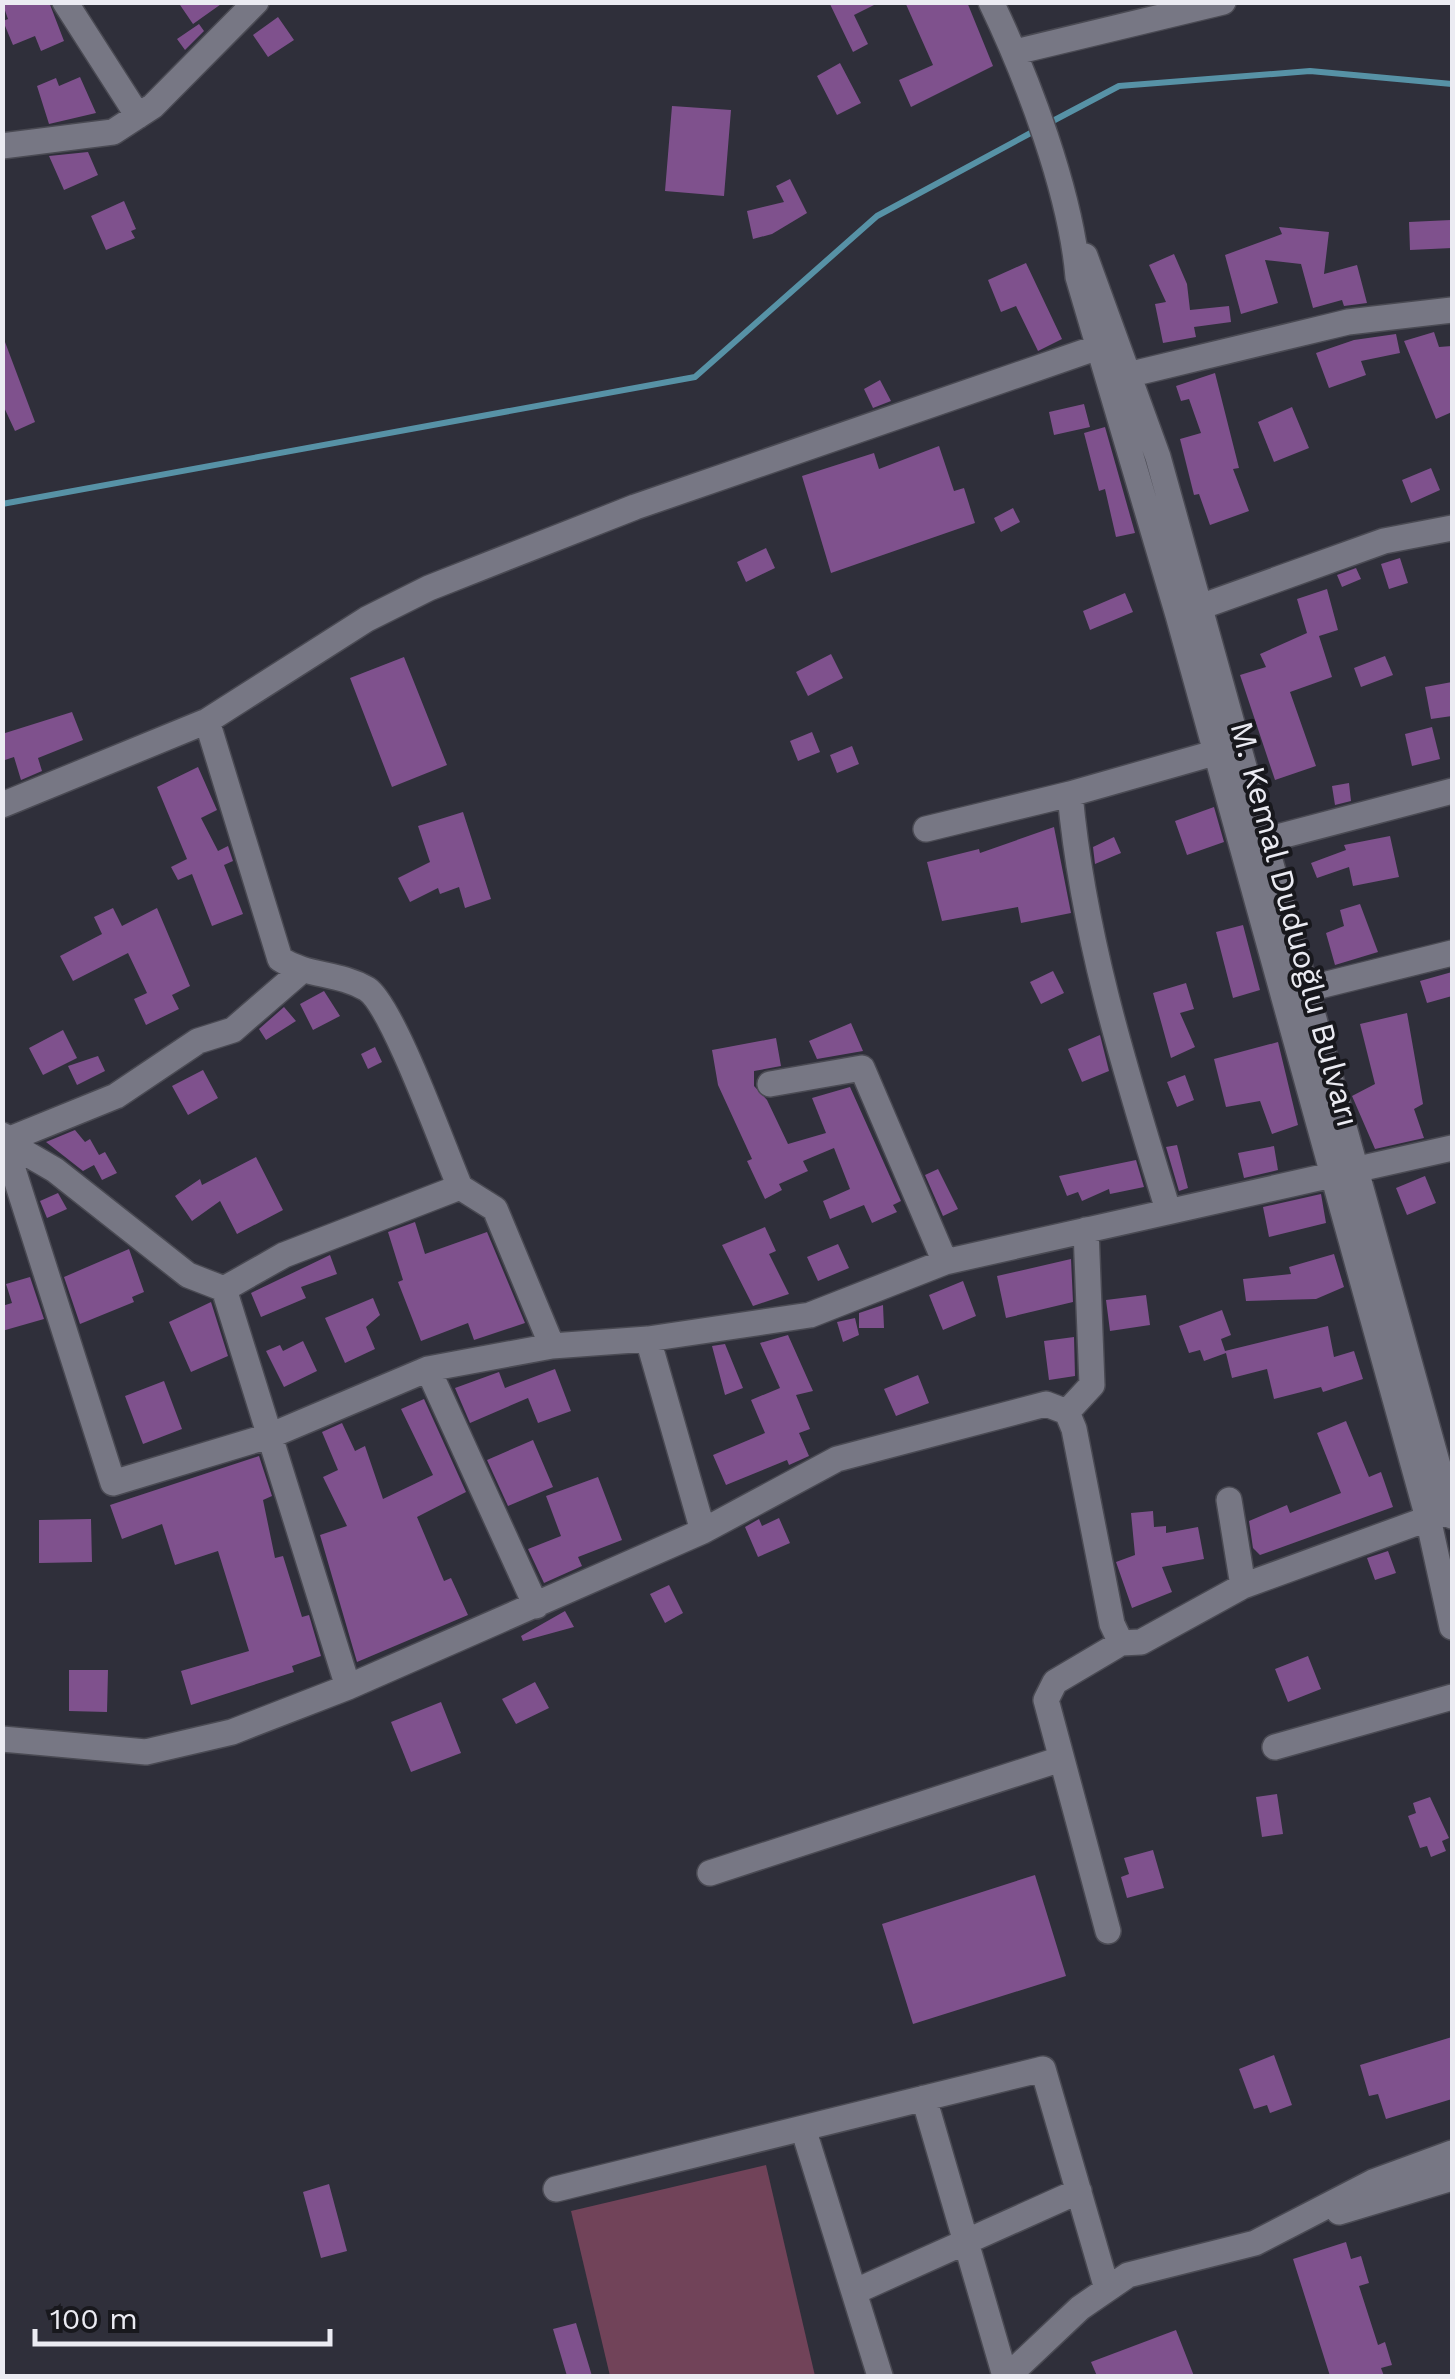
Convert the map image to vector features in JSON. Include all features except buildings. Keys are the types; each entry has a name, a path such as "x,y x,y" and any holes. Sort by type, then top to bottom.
{"street":[{"path":"65,2 138,116"},
{"path":"2,146 114,132 138,116 256,2"},
{"name":"M. Kemal Duduoğlu Bulvarı","path":"991,2 1015,52 1075,238 1093,269 1108,344 1214,753 1329,1174 1446,1514"},
{"path":"1015,52 1223,2"},
{"path":"1118,378 1348,322 1452,310"},
{"path":"2,804 207,721 366,619 429,588 635,507 1108,344"},
{"name":"M. Kemal Duduoğlu Bulvarı","path":"1118,378 1200,607 1355,1168 1446,1514 1452,1628"},
{"path":"1200,607 1384,541 1452,528"},
{"path":"207,721 280,959 300,972 338,974 372,992 400,1038 460,1187 495,1209 552,1346"},
{"path":"926,830 1214,753"},
{"path":"1266,840 1452,792"},
{"path":"1070,794 1078,878 1118,1050 1168,1210"},
{"path":"1307,989 1452,953"},
{"path":"3,1140 116,1096 198,1042 233,1030 300,972"},
{"path":"770,1084 862,1068 945,1262"},
{"path":"3,1140 56,1170 188,1274 224,1289 348,1688"},
{"path":"3,1140 113,1482 272,1435 428,1369 552,1346 648,1339 810,1315 945,1262 1452,1148"},
{"path":"224,1289 284,1255 460,1187"},
{"path":"1067,1412 1092,1385 1086,1230"},
{"path":"648,1339 703,1531"},
{"path":"428,1369 536,1606"},
{"path":"2,1739 146,1752 232,1732 348,1688 703,1531 837,1460 1046,1404 1067,1412 1074,1429 1112,1624 1121,1642"},
{"path":"1228,1500 1243,1586"},
{"path":"1108,1930 1046,1700 1055,1682 1121,1642 1142,1642 1243,1586 1446,1514"},
{"path":"1274,1747 1452,1697"},
{"path":"710,1873 1062,1759"},
{"path":"556,2189 1043,2069 1107,2289"},
{"path":"924,2098 1007,2376 1080,2308 1128,2275 1254,2243 1373,2182 1452,2153"},
{"path":"803,2128 880,2376"},
{"path":"1305,2220 1452,2178"},
{"path":"854,2292 1079,2191"}],"shaded area":[{"path":"766,2165 815,2376 610,2376 571,2211"}],"waterway":[{"path":"1049,123 1119,86 1310,71 1452,84"},
{"path":"2,504 695,377 877,216 1038,129"}]}
